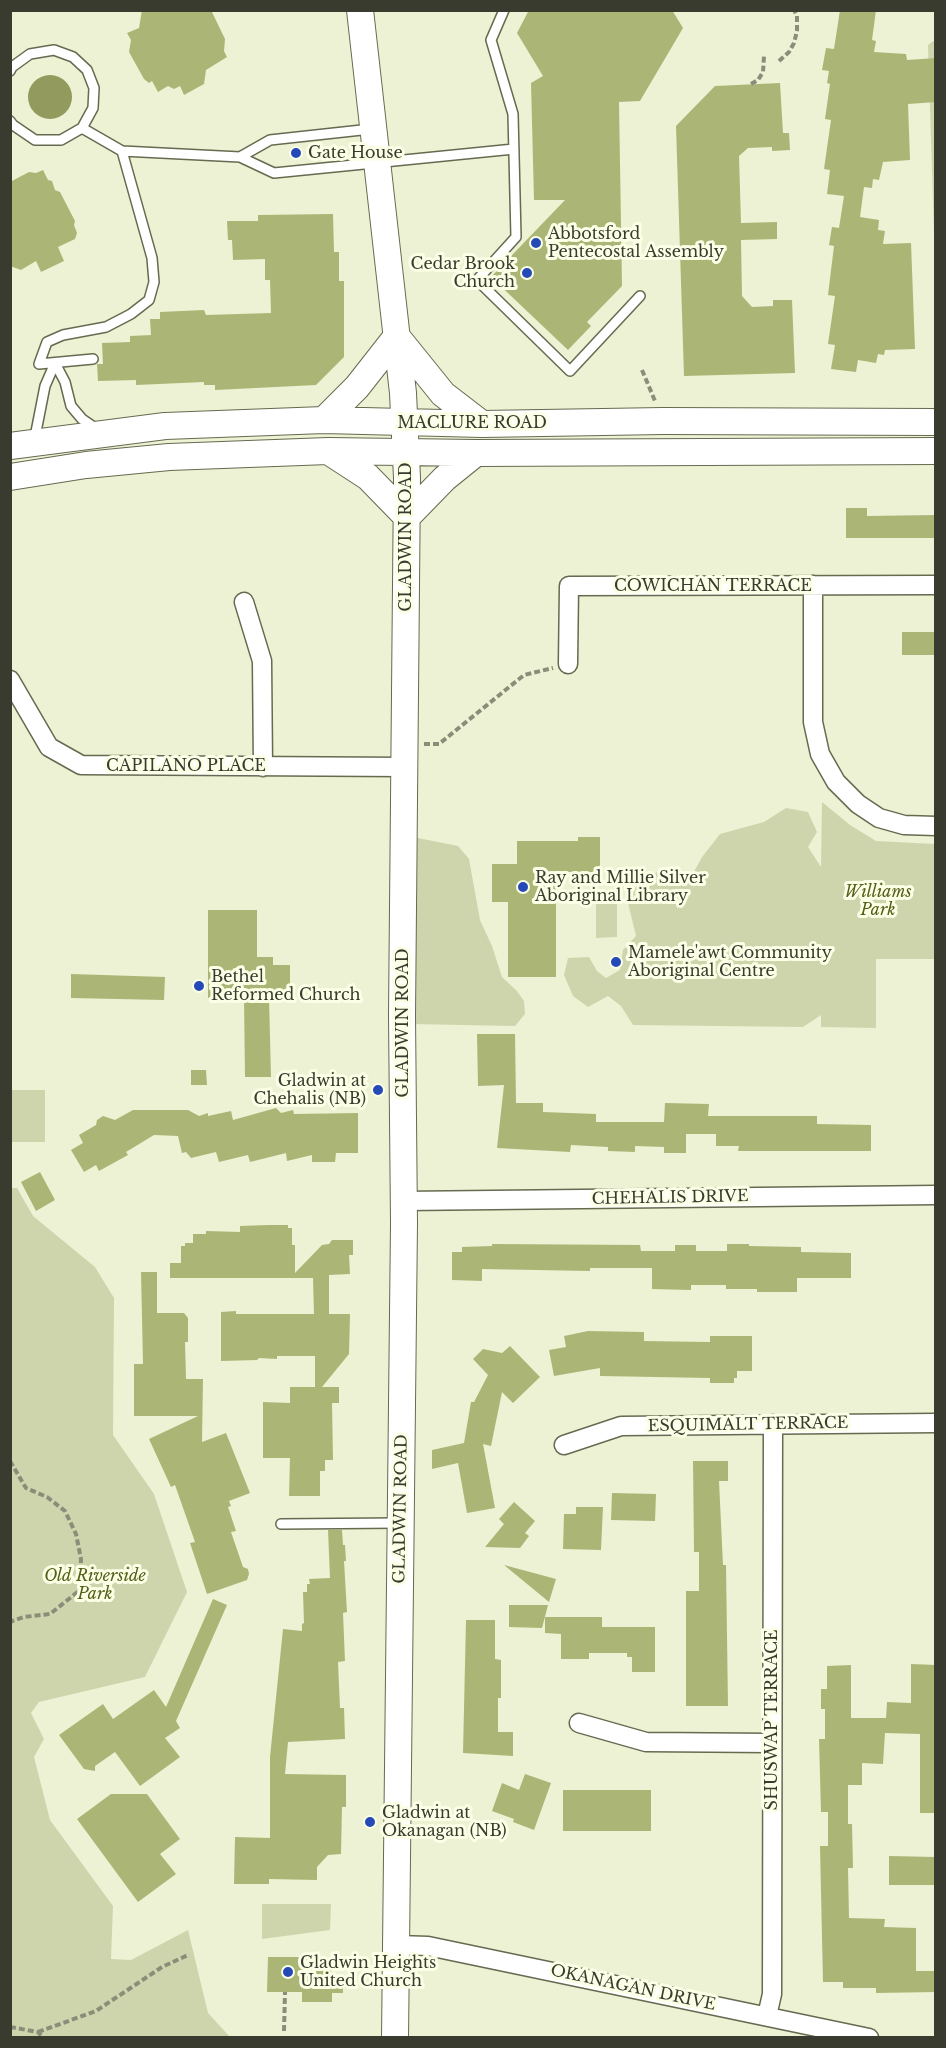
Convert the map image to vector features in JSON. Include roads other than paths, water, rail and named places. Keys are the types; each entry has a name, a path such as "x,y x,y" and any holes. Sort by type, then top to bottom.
{"main road":[{"name":"GLADWIN ROAD","path":"360,10 397,336 406,451 402,1016 404,1201 395,2037"},
{"path":"324,420 357,387 397,336 443,394 482,424"},
{"name":"MACLURE ROAD","path":"22,445 165,426 324,420 482,424 936,422"},
{"path":"328,451 368,477 407,517 445,478 476,453"},
{"name":"MACLURE ROAD","path":"10,477 86,465 169,457 328,451 936,452"}],"street":[{"path":"813,585 813,722 820,754 836,782 858,804 879,818 904,825 936,826"},
{"name":"COWICHAN TERRACE","path":"568,664 569,586 936,585"},
{"path":"244,602 262,661 263,767"},
{"name":"CAPILANO PLACE","path":"10,680 49,747 81,765 263,767 405,755"},
{"name":"CHEHALIS DRIVE","path":"404,1201 936,1195"},
{"name":"ESQUIMALT TERRACE","path":"564,1445 621,1426 936,1423"},
{"name":"SHUSWAP TERRACE","path":"767,2016 772,1994 773,1424"},
{"path":"579,1723 646,1742 772,1743"},
{"name":"OKANAGAN DRIVE","path":"397,1945 428,1946 869,2037"}],"lane":[{"path":"504,10 491,40 513,114 516,237 477,280 570,371 640,296"},
{"path":"10,70 30,54 54,50 73,57 87,70 94,88 93,108 82,128 61,140 34,140 11,124"},
{"path":"82,128 122,151 240,157 274,173 514,149"},
{"path":"240,157 270,140 374,128"},
{"path":"93,359 39,364 46,342 63,335 106,327 131,314 149,300 154,282 152,258 122,151"},
{"path":"55,363 65,382 71,406 82,419 102,433"},
{"path":"22,445 55,363"},
{"path":"281,1524 400,1522"}],"place":[{"name":"Gate House","path":"296,153"},
{"name":"Abbotsford Pentecostal Assembly","path":"536,243"},
{"name":"Cedar Brook Church","path":"527,273"},
{"name":"Ray and Millie Silver Aboriginal Library","path":"523,887"},
{"name":"Mamele'awt Community Aboriginal Centre","path":"616,962"},
{"name":"Bethel Reformed Church","path":"199,986"},
{"name":"Gladwin at Chehalis (NB)","path":"378,1090"},
{"name":"Gladwin at Okanagan (NB)","path":"370,1822"},
{"name":"Gladwin Heights United Church","path":"288,1972"}],"park label":[{"name":"Williams Park","path":"878,901"},
{"name":"Old Riverside Park","path":"95,1585"}]}
